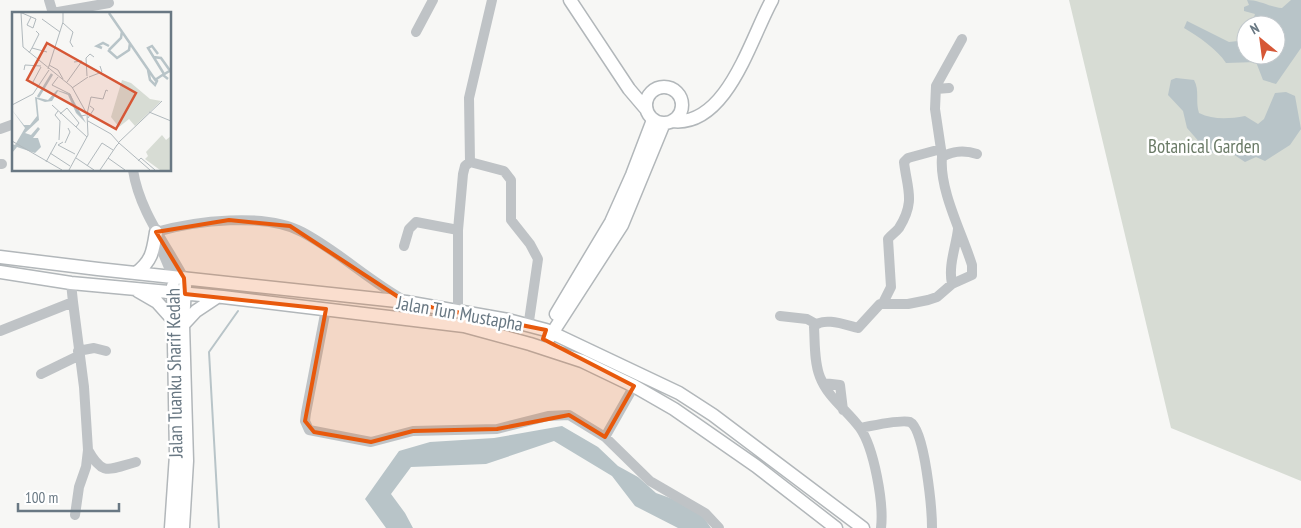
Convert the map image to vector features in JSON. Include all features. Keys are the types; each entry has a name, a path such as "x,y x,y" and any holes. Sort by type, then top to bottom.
{"main road":[{"path":"570,0 629,89 659,118 696,118 718,102 730,85 767,4"},
{"path":"549,334 611,222 659,118"},
{"path":"136,273 148,264 152,256 156,232"},
{"name":"Jalan Tun Mustapha","path":"0,256 230,284 406,302 508,320 549,334 617,363 679,393 713,415 863,528"},
{"path":"0,272 71,283 131,287 464,326 549,334 582,361"},
{"name":"Jalan Tuanku Sharif Kedah","path":"171,528 176,455 179,278"},
{"path":"131,287 157,302 178,323 220,297"},
{"path":"508,320 545,321 565,308"},
{"path":"565,308 566,324 572,334 581,342 607,354 617,363"},
{"name":"Jalan Tuanku Sharif Kedah","path":"178,323 186,461 183,528"},
{"path":"464,326 582,361 634,386 710,433 836,528"}],"street":[{"path":"49,0 52,10 58,12 109,6"},
{"path":"416,32 432,0"},
{"path":"470,162 469,98 492,0"},
{"path":"780,316 807,319 816,324 824,322 858,328 876,306 883,303 908,304 937,297 952,284 973,272 943,180 935,109 936,89 945,67 962,39"},
{"path":"936,89 949,88"},
{"path":"0,129 12,125"},
{"path":"883,303 891,287 888,239 902,223 910,199 904,162 908,158 941,153 976,154"},
{"path":"458,312 458,230 465,166 470,162"},
{"path":"470,162 504,171 511,180 511,220 530,244 538,259 530,321"},
{"path":"133,171 136,188 179,278"},
{"path":"156,232 176,226 229,220 290,226 302,232 406,302"},
{"path":"404,246 409,229 416,222 458,230"},
{"path":"952,284 951,261 956,247 958,226"},
{"path":"71,283 78,353 84,387 88,450 75,515"},
{"path":"0,330 73,302"},
{"path":"326,309 306,414 306,421 310,430 371,442 413,431 498,429 541,418 569,414 605,437 650,480 705,513 719,528"},
{"path":"816,324 814,327 817,364 823,383 843,410 860,428 874,469 880,502 881,528"},
{"path":"40,374 78,353 94,348 106,351"},
{"path":"605,437 634,386"},
{"path":"860,428 905,422 915,426 920,438 926,471 932,528"},
{"path":"88,450 97,466 104,469 136,462"}],"highlighted area":[{"path":"229,220 290,226 406,302 546,330 543,339 634,386 605,437 569,415 497,429 413,431 371,442 314,432 305,421 326,309 185,294 184,278 156,232"}],"green space":[{"name":"Botanical Garden","path":"1069,0 1301,0 1301,481 1171,428"}],"shaded area":[{"path":"1247,0 1282,8 1291,0 1301,0 1301,48 1276,84 1263,80 1257,65 1286,65 1286,15 1255,15 1244,11 1244,7 1249,5"},
{"path":"1187,21 1229,42 1236,41 1236,63 1226,63 1213,48 1184,28"},
{"path":"1176,78 1194,80 1197,88 1199,113 1221,118 1245,116 1258,124 1264,119 1275,93 1286,92 1295,96 1301,129 1290,145 1265,161 1256,157 1245,162 1230,152 1227,154 1208,152 1187,128 1183,111 1168,95 1171,80"},
{"path":"562,426 598,447 618,466 638,477 656,493 687,504 704,518 711,528 678,528 635,506 612,476 554,441 486,464 411,467 391,494 413,528 386,528 365,499 399,451 430,442 494,438"}],"waterway":[{"path":"219,528 209,352 238,311"}]}
